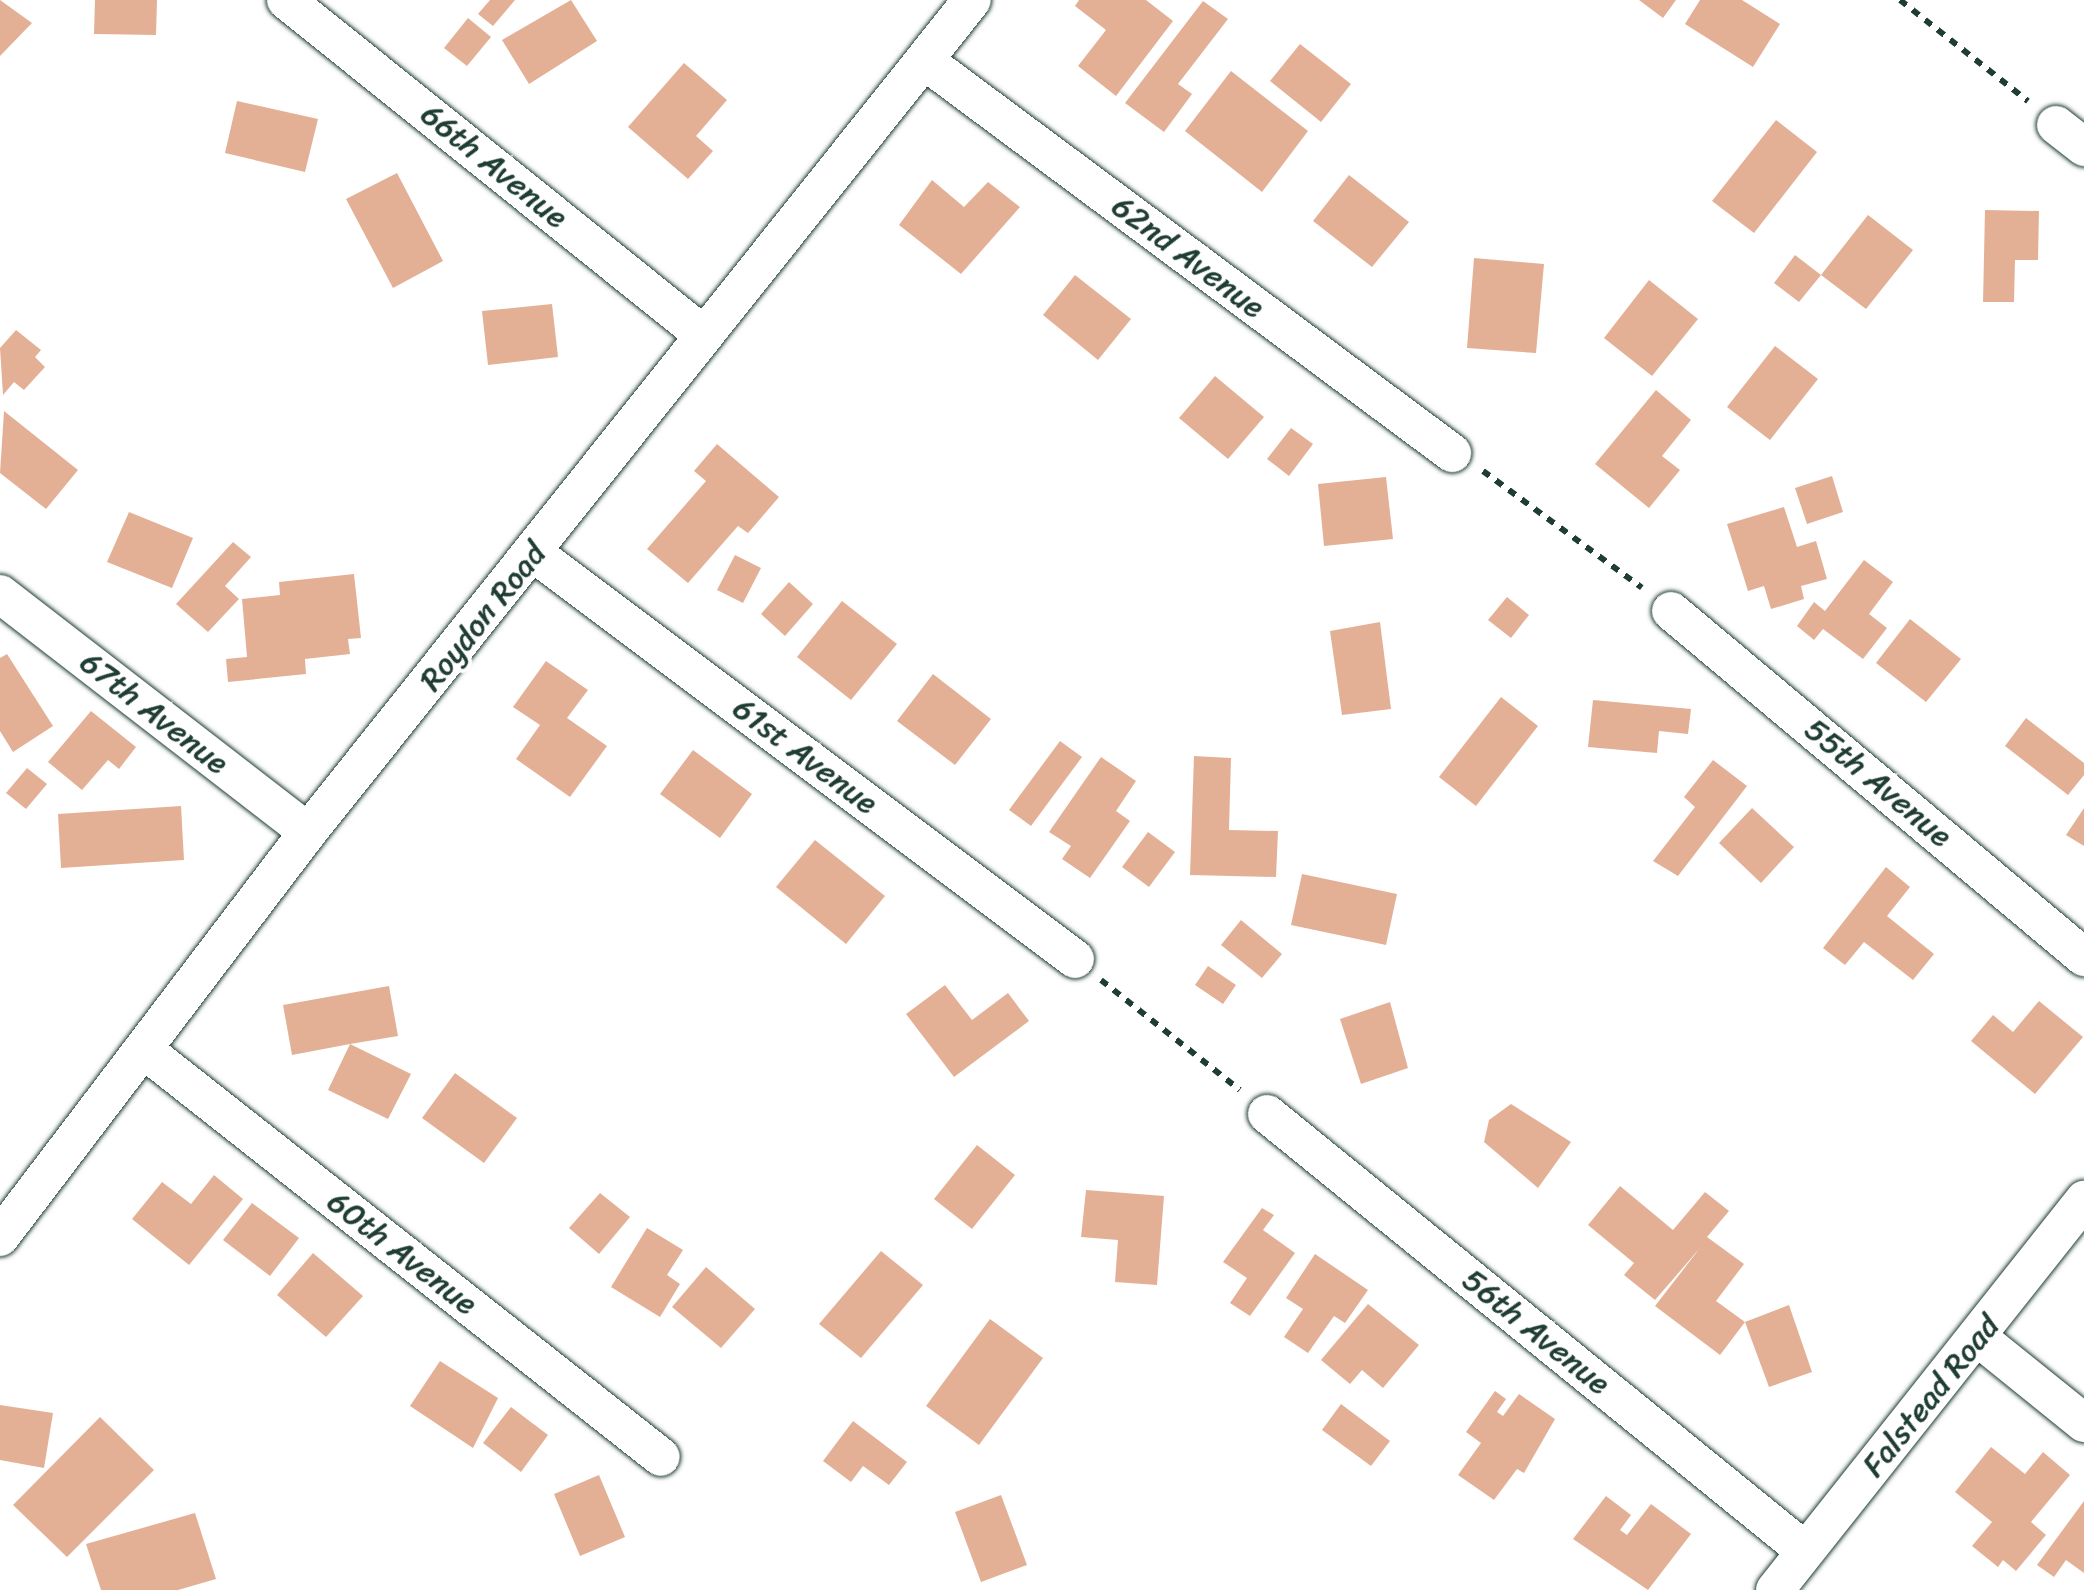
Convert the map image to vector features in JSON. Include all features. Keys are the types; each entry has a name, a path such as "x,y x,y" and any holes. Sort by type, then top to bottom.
{"street":[{"name":"66th Avenue","path":"286,0 701,333"},
{"name":"Roydon Road","path":"0,1237 308,832 535,554 701,333 972,0"},
{"name":"62nd Avenue","path":"925,60 1452,453"},
{"name":"61st Avenue","path":"535,554 1076,959"},
{"name":"67th Avenue","path":"0,594 308,832"},
{"name":"55th Avenue","path":"1671,611 2084,957"},
{"name":"60th Avenue","path":"143,1050 661,1457"},
{"name":"56th Avenue","path":"1268,1114 1804,1550"},
{"name":"Falstead Road","path":"1774,1590 1980,1339 2084,1200"},
{"path":"1980,1339 2084,1424"}],"path":[{"path":"1900,0 2070,136"},
{"path":"1452,453 1519,492 1671,611"},
{"path":"1076,959 1268,1114"}],"building":[{"path":"0,0 32,23 0,56"},
{"path":"95,0 157,0 156,35 94,34"},
{"path":"490,0 515,0 493,26 478,14"},
{"path":"571,0 597,41 529,84 502,40"},
{"path":"1079,0 1146,0 1173,21 1116,96 1078,66 1106,30 1075,6"},
{"path":"1639,0 1676,0 1663,18"},
{"path":"1700,0 1742,0 1780,24 1753,67 1685,24"},
{"path":"1203,1 1228,19 1178,84 1192,94 1164,132 1125,103"},
{"path":"468,18 491,37 467,66 444,48"},
{"path":"1300,44 1351,84 1321,122 1270,81"},
{"path":"684,63 727,100 696,136 713,151 688,179 628,127"},
{"path":"1231,71 1308,131 1262,192 1185,131"},
{"path":"237,101 318,119 305,172 225,153"},
{"path":"1776,120 1817,152 1754,233 1712,201"},
{"path":"397,173 443,261 393,288 346,199"},
{"path":"1349,175 1409,222 1372,267 1313,221"},
{"path":"932,180 964,207 988,182 1020,207 961,274 899,225"},
{"path":"1985,210 2039,211 2038,260 2015,260 2014,302 1983,302"},
{"path":"1868,215 1913,250 1866,309 1821,275"},
{"path":"1795,255 1821,275 1799,302 1774,283"},
{"path":"1474,258 1544,264 1536,353 1467,348"},
{"path":"1075,275 1131,319 1098,360 1043,315"},
{"path":"1649,280 1698,319 1652,376 1604,338"},
{"path":"552,304 558,357 488,365 482,311"},
{"path":"16,330 41,350 35,357 45,367 24,390 14,382 3,395 0,348"},
{"path":"1775,346 1818,379 1770,440 1727,407"},
{"path":"1215,376 1264,417 1228,459 1179,418"},
{"path":"1656,390 1691,420 1662,456 1680,470 1649,508 1595,464"},
{"path":"4,411 78,470 46,509 0,473"},
{"path":"1291,428 1313,444 1289,476 1267,459"},
{"path":"717,444 779,497 748,533 738,526 688,583 647,549 706,481 694,471"},
{"path":"1832,476 1843,512 1807,524 1795,488"},
{"path":"1386,477 1393,539 1324,546 1318,484"},
{"path":"1784,507 1797,547 1816,541 1827,579 1801,586 1804,599 1771,609 1764,586 1748,591 1727,524"},
{"path":"129,512 193,538 172,588 107,562"},
{"path":"233,542 251,557 225,586 239,599 208,632 176,604"},
{"path":"735,555 761,568 743,603 717,590"},
{"path":"1864,560 1893,582 1869,614 1887,628 1863,659 1823,629 1814,640 1797,626 1814,602 1825,611"},
{"path":"354,574 361,638 348,639 350,654 305,659 306,674 228,682 226,659 247,657 242,599 280,595 279,582"},
{"path":"789,582 813,604 785,636 761,614"},
{"path":"1507,597 1529,615 1511,638 1488,620"},
{"path":"842,601 897,644 851,700 797,657"},
{"path":"1910,619 1961,659 1926,702 1876,663"},
{"path":"1380,622 1391,709 1342,715 1330,631"},
{"path":"7,654 53,726 13,752 0,731 0,658"},
{"path":"546,661 588,690 567,718 607,746 570,797 516,759 540,725 513,707"},
{"path":"933,674 991,719 955,765 897,721"},
{"path":"1501,697 1538,726 1476,806 1439,777"},
{"path":"1593,700 1691,709 1688,734 1659,731 1657,753 1588,747"},
{"path":"91,711 136,747 119,769 108,760 82,790 48,762"},
{"path":"2026,718 2084,763 2084,775 2068,795 2005,746"},
{"path":"1060,741 1082,757 1031,826 1009,810"},
{"path":"693,750 752,794 720,838 660,794"},
{"path":"1194,756 1231,758 1229,830 1278,831 1276,877 1190,875"},
{"path":"1101,757 1136,781 1116,811 1130,821 1090,878 1062,859 1071,846 1049,832"},
{"path":"1713,760 1747,786 1678,876 1653,861 1695,807 1684,797"},
{"path":"27,768 47,784 26,809 6,793"},
{"path":"181,806 184,860 61,868 58,814"},
{"path":"1752,808 1794,847 1761,883 1719,843"},
{"path":"2084,808 2084,846 2066,835"},
{"path":"1148,832 1175,852 1149,887 1122,867"},
{"path":"815,840 885,896 846,944 776,887"},
{"path":"1886,867 1910,887 1887,916 1934,954 1913,980 1864,942 1845,965 1823,948"},
{"path":"1302,874 1397,894 1386,945 1291,925"},
{"path":"1241,920 1282,954 1262,978 1221,945"},
{"path":"1208,966 1236,985 1223,1004 1195,985"},
{"path":"945,985 972,1020 1008,993 1029,1021 954,1077 906,1014"},
{"path":"389,986 398,1036 292,1055 283,1005"},
{"path":"2039,1001 2083,1037 2035,1094 1971,1041 1993,1015 2013,1032"},
{"path":"1390,1002 1408,1068 1361,1084 1340,1019"},
{"path":"350,1044 411,1074 388,1119 328,1090"},
{"path":"455,1073 517,1118 484,1163 422,1118"},
{"path":"1511,1104 1571,1142 1538,1188 1484,1142 1489,1120"},
{"path":"977,1145 1015,1175 972,1229 934,1199"},
{"path":"214,1175 243,1199 189,1265 132,1219 162,1182 191,1204"},
{"path":"1620,1186 1673,1230 1705,1192 1729,1211 1707,1237 1744,1264 1716,1301 1745,1322 1720,1355 1655,1306 1700,1248 1655,1300 1624,1275 1634,1263 1588,1225"},
{"path":"1086,1190 1164,1196 1157,1285 1115,1282 1118,1240 1081,1237"},
{"path":"600,1193 630,1217 599,1254 569,1228"},
{"path":"252,1203 299,1238 270,1276 223,1240"},
{"path":"1262,1208 1274,1215 1263,1230 1295,1253 1250,1316 1230,1303 1247,1278 1223,1262"},
{"path":"647,1228 683,1250 667,1275 680,1284 660,1317 611,1287"},
{"path":"881,1251 923,1285 861,1358 819,1324"},
{"path":"313,1253 363,1296 326,1337 277,1295"},
{"path":"1315,1254 1368,1290 1345,1323 1334,1316 1308,1353 1284,1337 1303,1309 1286,1298"},
{"path":"706,1267 755,1309 721,1348 672,1307"},
{"path":"1368,1304 1419,1345 1383,1388 1362,1370 1350,1384 1321,1360"},
{"path":"1789,1305 1812,1372 1769,1387 1745,1322"},
{"path":"990,1319 1043,1358 979,1445 926,1406"},
{"path":"440,1361 498,1398 473,1448 410,1406"},
{"path":"1495,1391 1506,1399 1497,1412 1503,1416 1519,1394 1555,1419 1524,1473 1517,1469 1494,1500 1458,1475 1481,1443 1466,1432"},
{"path":"1341,1404 1390,1441 1371,1466 1322,1430"},
{"path":"0,1405 53,1413 44,1468 0,1460"},
{"path":"511,1407 548,1435 521,1472 483,1443"},
{"path":"100,1417 154,1470 67,1557 13,1505"},
{"path":"853,1421 907,1462 889,1485 863,1466 851,1482 823,1461"},
{"path":"1991,1447 2025,1474 2043,1452 2070,1475 2031,1522 2046,1535 2016,1571 2003,1560 1998,1567 1972,1546 1992,1522 1955,1492"},
{"path":"599,1475 625,1537 580,1556 554,1494"},
{"path":"1001,1495 1027,1565 981,1582 955,1512"},
{"path":"1606,1496 1631,1515 1620,1530 1627,1535 1651,1504 1691,1534 1648,1590 1573,1539"},
{"path":"2084,1501 2084,1573 2066,1560 2054,1577 2037,1565"},
{"path":"195,1513 216,1579 178,1590 101,1590 86,1544"}]}
